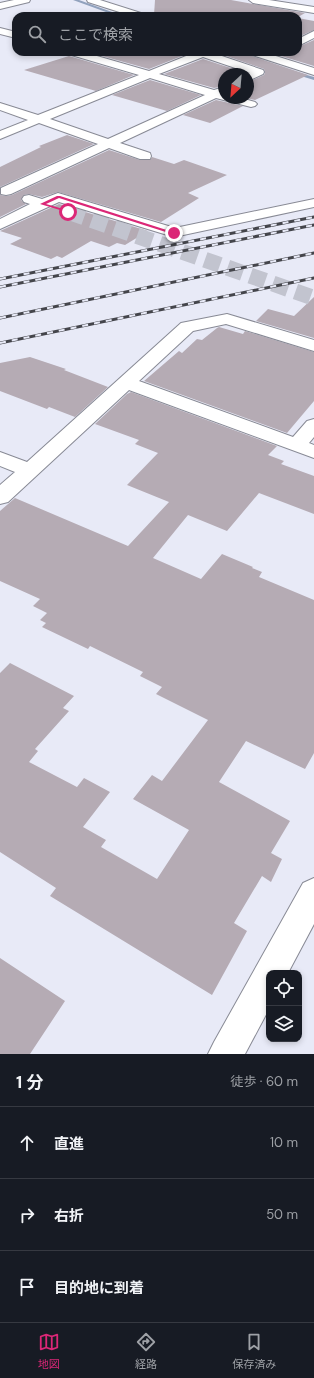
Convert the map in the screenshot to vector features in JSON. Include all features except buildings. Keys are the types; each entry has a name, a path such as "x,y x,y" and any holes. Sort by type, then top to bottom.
{"main road":[{"path":"0,6 26,0"},
{"path":"91,0 128,12"},
{"path":"253,0 314,10"},
{"path":"269,12 284,5"},
{"path":"0,31 12,34"},
{"path":"302,41 314,34"},
{"path":"85,56 218,93"},
{"path":"0,135 196,56"},
{"path":"212,56 247,68"},
{"path":"266,56 311,69"},
{"path":"272,58 276,56"},
{"path":"254,70 259,72 254,75"},
{"path":"3,190 218,95"},
{"path":"0,106 145,156"},
{"path":"3,190 68,212"},
{"path":"0,225 58,197 174,233 314,203"},
{"path":"0,498 187,327 227,319 314,346"},
{"path":"126,383 305,448 314,425"},
{"path":"0,458 30,471"},
{"path":"272,970 314,893"},
{"path":"226,1054 266,981"}],"waterway":[{"path":"75,0 110,12"},
{"path":"293,72 314,79"}],"tunnel":[{"path":"69,212 314,298"}],"railway":[{"path":"0,279 314,217"},
{"path":"0,287 314,225"},
{"path":"0,318 314,253"},
{"path":"0,343 314,278"}],"route":[{"path":"68,212 42,204 58,197 174,233"}]}
